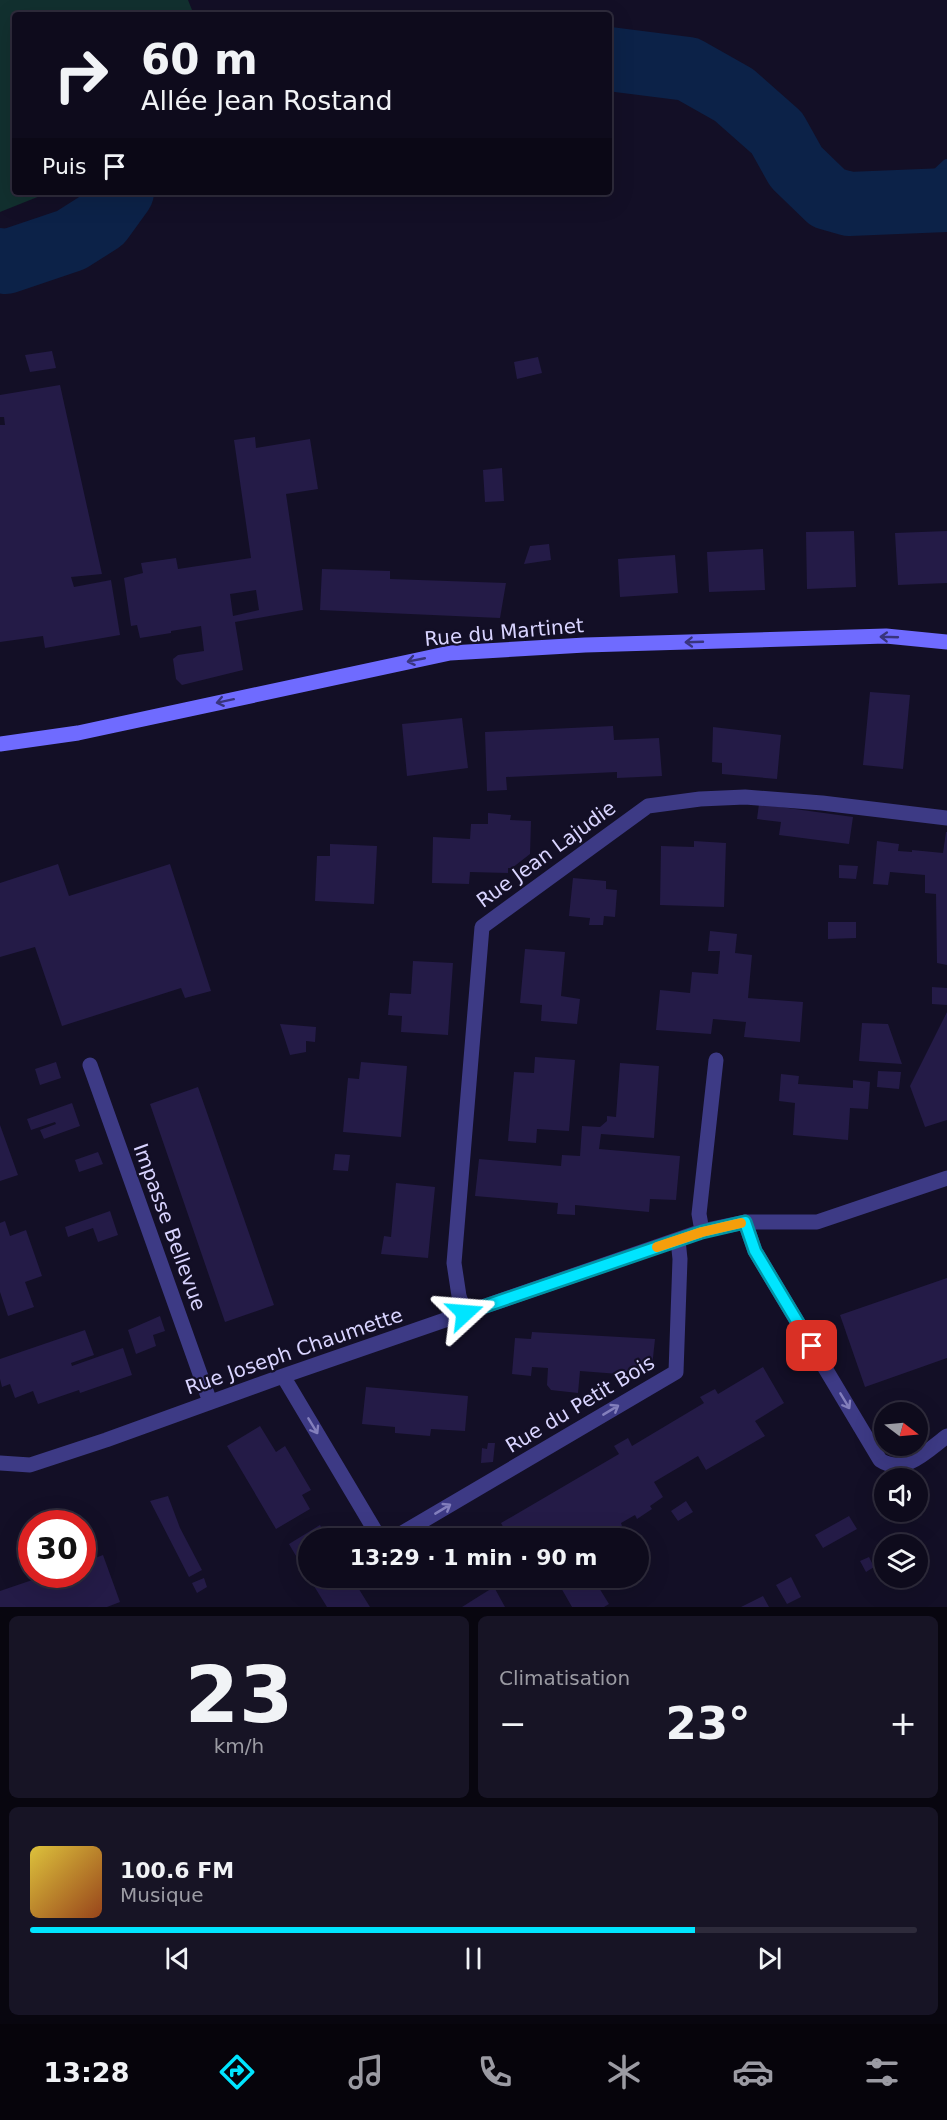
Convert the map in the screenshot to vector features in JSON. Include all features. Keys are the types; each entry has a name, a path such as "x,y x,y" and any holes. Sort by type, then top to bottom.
{"street":[{"name":"Rue du Martinet","path":"0,744 78,734 450,653 585,645 886,636 947,642"},
{"name":"Rue Jean Lajudie","path":"465,1313 459,1296 454,1263 482,927 648,806 700,799 745,797 822,803 947,818"},
{"path":"702,1232 699,1214 716,1060"},
{"name":"Impasse Bellevue","path":"90,1065 210,1402"},
{"name":"Rue Joseph Chaumette","path":"0,1463 30,1465 702,1232 745,1222 817,1222 947,1178"},
{"path":"745,1222 755,1251 880,1460 889,1466 908,1464 947,1436"},
{"name":"Rue du Petit Bois","path":"411,1528 676,1372 680,1259 678,1240"},
{"path":"283,1376 373,1528"}],"green space":[{"path":"0,0 188,0 193,12 12,12 12,195 42,195 0,212"}],"building":[{"path":"52,351 56,368 30,372 25,355"},
{"path":"538,357 542,373 517,379 514,362"},
{"path":"60,385 102,574 71,577 74,587 111,580 120,635 45,648 43,636 0,642 0,425 5,425 4,417 0,417 0,395"},
{"path":"255,437 256,448 310,439 318,489 286,494 303,610 235,622 243,670 182,685 176,679 173,659 178,655 204,651 201,626 140,638 137,625 131,626 124,578 143,573 141,563 176,558 178,569 251,558 234,440","holes":["256,590 259,610 233,616 230,594"]},
{"path":"502,468 504,501 485,502 483,470"},
{"path":"854,531 856,587 807,589 806,532"},
{"path":"947,531 947,583 898,585 895,533"},
{"path":"549,544 551,560 524,564 530,546"},
{"path":"763,549 765,590 709,592 707,552"},
{"path":"675,555 678,593 620,597 618,559"},
{"path":"322,569 390,571 390,579 506,583 500,618 320,610"},
{"path":"870,692 910,695 903,769 863,765"},
{"path":"462,718 468,768 407,776 402,724"},
{"path":"613,726 614,740 659,738 662,776 617,778 617,772 506,777 507,790 487,791 485,732"},
{"path":"713,727 781,735 777,779 722,774 722,763 712,762"},
{"path":"759,804 853,817 849,844 779,835 781,822 757,819"},
{"path":"488,813 511,815 510,820 531,821 530,854 512,868 508,868 508,873 470,872 469,884 432,883 433,837 470,839 471,824 488,824"},
{"path":"946,832 947,965 937,963 936,894 925,893 925,875 890,872 888,885 873,884 877,841 899,844 898,851 943,853"},
{"path":"694,841 726,843 724,907 660,905 661,846 694,847"},
{"path":"330,844 377,846 374,904 315,901 317,856 330,856"},
{"path":"58,864 69,896 170,864 211,991 185,998 181,988 62,1026 35,947 0,957 0,883"},
{"path":"839,865 858,866 856,879 839,878"},
{"path":"573,878 606,881 606,889 617,890 615,917 604,916 603,925 589,925 590,918 569,916"},
{"path":"828,922 856,922 856,938 828,939"},
{"path":"710,931 737,934 735,953 752,955 748,998 803,1002 800,1042 744,1037 746,1022 713,1019 711,1034 656,1030 660,990 690,993 692,972 718,974 720,951 708,951"},
{"path":"525,949 565,952 561,996 580,999 577,1024 541,1021 542,1005 520,1003"},
{"path":"413,961 453,963 448,1035 401,1032 402,1016 388,1015 390,993 411,994"},
{"path":"932,987 947,988 947,1005 932,1004"},
{"path":"947,1012 947,1120 925,1127 910,1086"},
{"path":"862,1023 888,1024 902,1064 859,1061"},
{"path":"280,1024 316,1027 315,1042 306,1041 306,1052 290,1055"},
{"path":"535,1057 575,1060 569,1131 537,1129 536,1143 508,1141 514,1072 534,1073"},
{"path":"56,1062 61,1078 40,1085 35,1069"},
{"path":"361,1062 407,1066 401,1137 343,1132 348,1078 359,1079"},
{"path":"620,1063 659,1066 654,1138 601,1134 599,1149 680,1156 676,1200 650,1199 649,1212 575,1205 575,1215 557,1214 558,1203 475,1196 479,1159 561,1166 562,1155 580,1156 582,1126 600,1127 607,1121 607,1116 616,1117"},
{"path":"878,1071 901,1072 899,1089 877,1087"},
{"path":"781,1074 799,1076 798,1084 853,1088 853,1080 870,1082 868,1109 850,1108 848,1140 793,1135 795,1103 779,1101"},
{"path":"198,1087 274,1305 225,1322 150,1104"},
{"path":"72,1103 80,1126 44,1139 40,1130 56,1124 55,1122 31,1130 27,1119"},
{"path":"0,1125 18,1175 0,1181"},
{"path":"98,1152 103,1164 79,1172 75,1160"},
{"path":"335,1154 350,1155 348,1171 333,1170"},
{"path":"396,1183 435,1187 428,1258 381,1254 384,1236 391,1237"},
{"path":"110,1211 118,1235 98,1242 93,1228 68,1237 65,1227"},
{"path":"5,1221 10,1236 26,1230 42,1276 25,1282 34,1307 8,1316 0,1292 0,1223"},
{"path":"947,1278 947,1358 865,1387 840,1315"},
{"path":"160,1316 165,1331 153,1335 156,1346 136,1354 128,1330"},
{"path":"85,1330 94,1355 71,1363 72,1366 123,1348 132,1375 80,1393 79,1390 38,1404 33,1391 15,1398 10,1384 2,1387 0,1359"},
{"path":"532,1332 655,1339 652,1367 632,1366 632,1375 580,1371 578,1393 551,1390 547,1385 548,1368 532,1367 531,1376 512,1374 515,1338 531,1339"},
{"path":"763,1367 784,1403 755,1421 765,1436 706,1470 698,1456 654,1482 663,1497 650,1506 652,1509 637,1519 635,1515 621,1523 622,1526 619,1528 504,1528 501,1523 619,1454 614,1446 628,1438 632,1446 704,1403 700,1397 715,1389 718,1394"},
{"path":"366,1387 468,1396 465,1431 431,1429 430,1436 395,1433 395,1427 362,1424"},
{"path":"260,1426 276,1452 285,1446 311,1490 302,1495 310,1509 276,1529 227,1446"},
{"path":"488,1443 495,1443 493,1462 481,1463 482,1448 487,1449"},
{"path":"168,1496 180,1528 202,1570 189,1577 150,1501"},
{"path":"686,1501 693,1512 678,1521 671,1511"},
{"path":"849,1516 857,1529 823,1548 815,1535"},
{"path":"298,1538 298,1559 289,1544"},
{"path":"103,1555 120,1602 107,1607 0,1607 0,1591 18,1585 18,1588 96,1588 96,1558"},
{"path":"869,1557 874,1567 866,1572 860,1561"},
{"path":"791,1577 801,1597 787,1604 776,1585"},
{"path":"204,1578 207,1587 197,1593 192,1583"},
{"path":"315,1588 358,1588 370,1607 327,1607"},
{"path":"495,1588 505,1607 462,1607"},
{"path":"561,1588 599,1588 609,1604 604,1607 572,1607"},
{"path":"763,1596 769,1607 741,1607"}],"waterway":[{"path":"612,59 688,69 734,95 777,133 796,167 828,198 849,204 947,200"},
{"path":"907,201 947,164"},
{"path":"0,260 6,262 71,240 101,221 120,195"}],"slow traffic":[{"path":"657,1247 702,1232 741,1223"}],"route":[{"path":"465,1313 702,1232 745,1222 755,1251 812,1346"}]}
